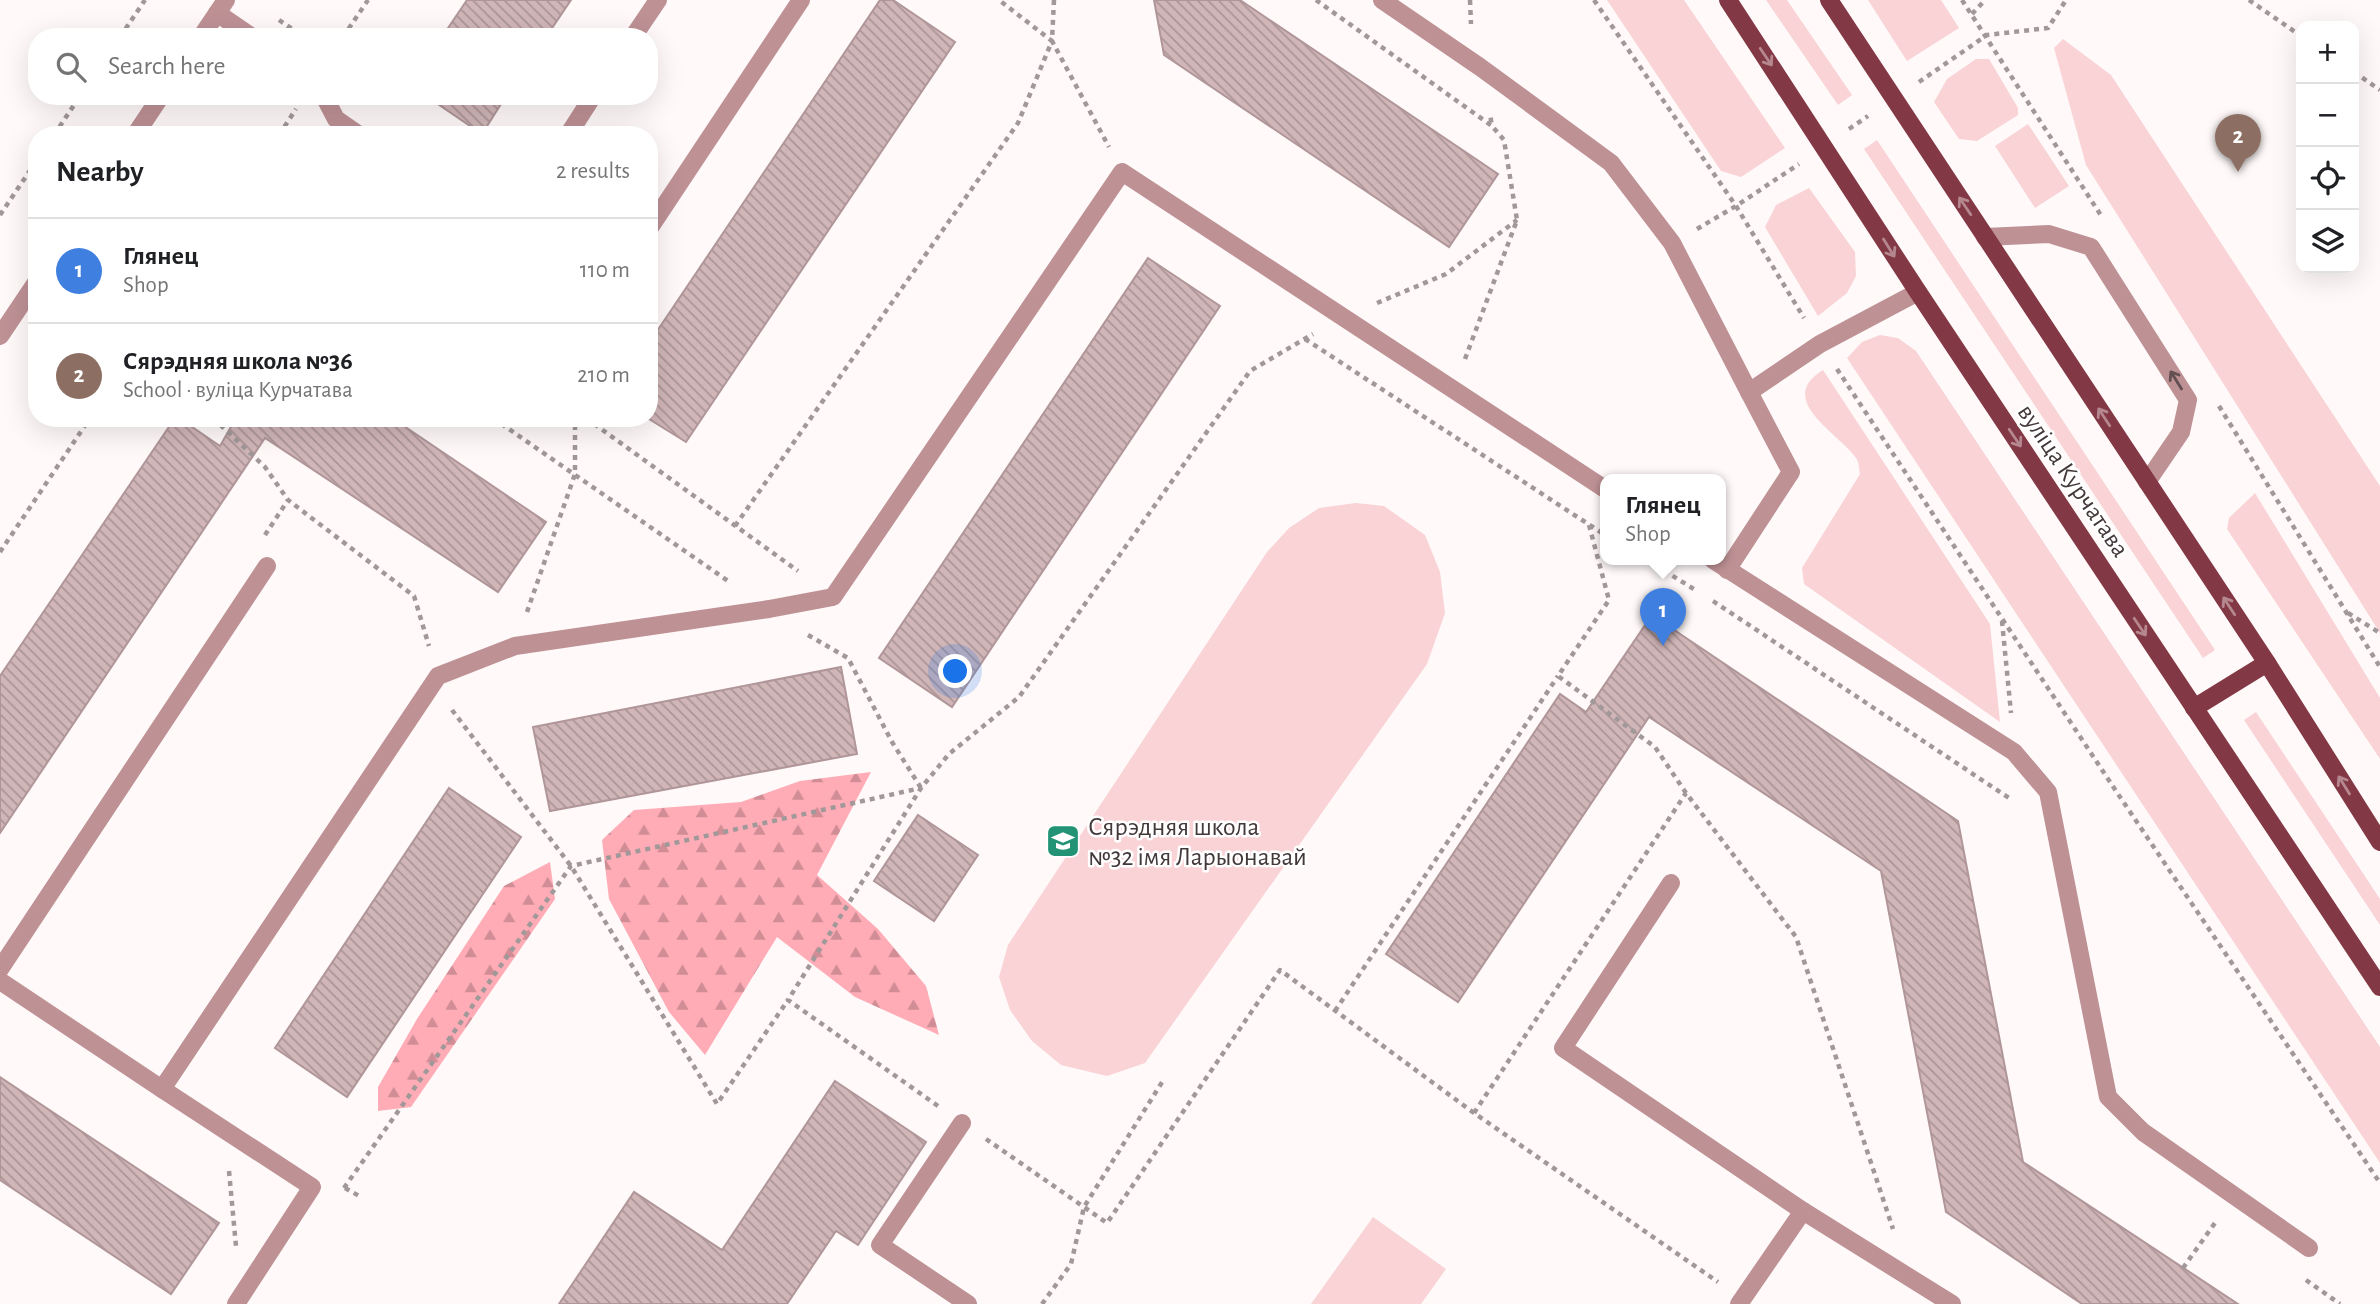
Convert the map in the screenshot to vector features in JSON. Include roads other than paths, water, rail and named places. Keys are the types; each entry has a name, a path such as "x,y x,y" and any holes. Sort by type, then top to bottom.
{"main road":[{"name":"вуліца Курчатава","path":"1728,0 1917,292 2380,987"},
{"path":"1829,0 2267,663 2380,842"},
{"path":"2194,708 2267,663"}],"street":[{"path":"640,28 658,0"},
{"path":"658,215 801,0"},
{"path":"1382,0 1480,66 1611,163 1672,243 1791,472 1726,557"},
{"path":"207,28 221,6 243,28"},
{"path":"141,126 155,105"},
{"path":"327,105 333,126"},
{"path":"574,126 587,105"},
{"path":"162,1089 438,676 515,646 769,609 833,597 1122,172 1600,486"},
{"path":"1985,237 2049,234 2091,247 2189,400 2181,432 2147,482"},
{"path":"1749,392 1820,344 1917,292"},
{"path":"0,336 28,294"},
{"path":"1720,565 2014,752 2040,782 2048,792 2108,1097 2143,1132 2309,1248"},
{"path":"0,969 267,566"},
{"path":"1671,883 1563,1048 1802,1211 1952,1304"},
{"path":"0,981 312,1187 236,1304"},
{"path":"962,1123 880,1245 968,1304"},
{"path":"1740,1301 1802,1211"}],"place":[{"name":"Сярэдняя школа №36","path":"2238,172"},
{"name":"Глянец","path":"1663,646"},
{"name":"Сярэдняя школа №32 імя Ларыонавай","path":"1063,841"}]}
